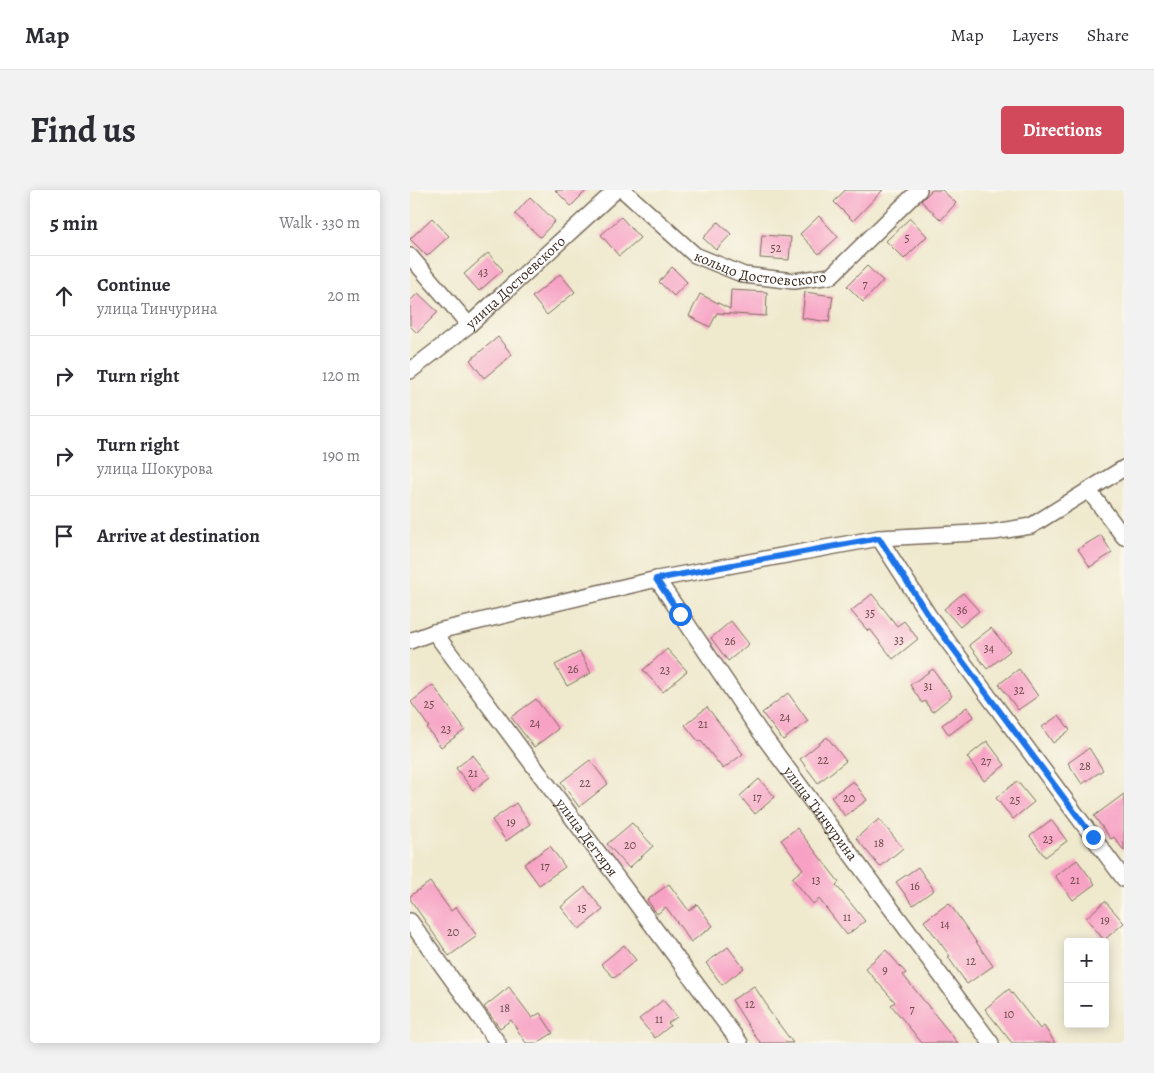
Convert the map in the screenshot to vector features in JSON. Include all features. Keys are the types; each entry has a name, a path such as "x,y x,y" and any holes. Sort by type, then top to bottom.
{"street":[{"name":"улица Достоевского","path":"410,371 469,325 616,190"},
{"name":"кольцо Достоевского","path":"623,190 695,255 744,276 794,281 831,276 919,190"},
{"path":"410,256 469,325"},
{"path":"410,641 434,632 656,579 879,538 994,532 1031,526 1124,468"},
{"path":"1089,491 1124,537"},
{"path":"879,538 929,616 1124,879"},
{"name":"улица Тинчурина","path":"656,579 758,728 991,1043"},
{"name":"улица Дегтяря","path":"434,632 740,1043"},
{"path":"410,922 498,1043"}],"building":[{"path":"555,190 587,190 571,206"},
{"path":"845,190 883,190 853,221 834,202"},
{"path":"932,190 942,190 956,203 941,220 921,201"},
{"path":"530,197 555,221 540,237 515,214"},
{"path":"819,216 838,237 819,254 800,234"},
{"path":"621,217 640,238 619,256 601,235"},
{"path":"432,218 449,236 427,256 410,239"},
{"path":"910,218 927,236 904,259 886,241"},
{"path":"718,222 731,234 716,250 703,238"},
{"path":"762,235 791,237 789,260 760,258"},
{"path":"488,253 503,270 479,291 464,274"},
{"path":"867,266 883,281 863,302 847,286"},
{"path":"672,267 687,282 674,296 659,282"},
{"path":"560,274 575,292 547,315 532,297"},
{"path":"731,290 767,292 766,316 717,313 710,327 689,316 700,294 730,309"},
{"path":"805,292 833,296 829,322 802,318"},
{"path":"418,293 438,312 417,333 410,326 410,301"},
{"path":"498,337 512,355 484,378 470,360"},
{"path":"1101,535 1112,553 1090,567 1078,549"},
{"path":"963,593 979,611 960,627 944,609"},
{"path":"872,594 897,626 904,621 918,639 893,659 870,629 868,631 851,611"},
{"path":"731,621 749,644 728,661 711,638"},
{"path":"991,628 1010,651 987,669 969,645"},
{"path":"667,649 687,671 663,692 643,670"},
{"path":"580,652 591,673 567,686 555,665"},
{"path":"933,669 952,696 932,712 925,701 922,703 910,685"},
{"path":"1019,669 1038,696 1018,710 999,684"},
{"path":"433,685 465,730 441,747 411,702"},
{"path":"788,693 808,721 783,740 762,713"},
{"path":"536,699 558,729 534,747 511,717"},
{"path":"707,707 743,754 723,769 701,741 699,742 685,725"},
{"path":"967,707 974,716 949,735 942,725"},
{"path":"1059,715 1070,730 1053,743 1042,727"},
{"path":"827,737 846,761 818,783 800,759"},
{"path":"987,741 1005,765 984,781 967,757"},
{"path":"1089,748 1103,770 1082,784 1068,763"},
{"path":"473,755 490,777 473,790 456,768"},
{"path":"590,760 608,784 579,807 561,782"},
{"path":"759,779 775,797 755,814 740,796"},
{"path":"853,781 867,800 845,816 831,797"},
{"path":"1017,781 1034,802 1013,819 996,798"},
{"path":"1124,794 1124,851 1114,837 1111,839 1094,816"},
{"path":"516,803 530,824 506,841 492,820"},
{"path":"879,819 903,848 880,867 856,838"},
{"path":"1051,820 1067,841 1045,857 1030,836"},
{"path":"632,823 653,846 629,868 607,844"},
{"path":"797,828 839,882 836,885 865,921 847,935 819,899 813,904 792,878 803,869 781,840"},
{"path":"550,846 565,867 539,885 524,864"},
{"path":"1077,860 1095,884 1073,900 1055,876"},
{"path":"918,867 934,890 913,905 896,882"},
{"path":"430,882 451,911 456,907 477,936 449,956 410,899 410,896"},
{"path":"669,884 689,911 697,904 713,926 691,942 666,907 657,914 647,900"},
{"path":"585,887 603,910 579,929 561,907"},
{"path":"1105,901 1124,923 1106,938 1102,938 1086,918"},
{"path":"949,903 993,966 967,984 948,957 950,956 924,921"},
{"path":"624,945 636,960 614,978 601,964"},
{"path":"728,947 744,968 722,985 706,963"},
{"path":"886,950 906,973 903,975 958,1043 922,1043 891,1005 895,1002 865,968"},
{"path":"754,986 767,1008 793,1043 761,1043 755,1036 732,1000"},
{"path":"509,987 532,1018 540,1013 553,1033 537,1043 526,1043 511,1020 500,1028 484,1007"},
{"path":"1009,989 1040,1029 1044,1026 1055,1043 1012,1043 985,1009"},
{"path":"663,1000 677,1017 668,1023 670,1026 655,1038 639,1019"}],"route":[{"path":"680,614 656,579 879,538 929,616 1093,837"}]}
